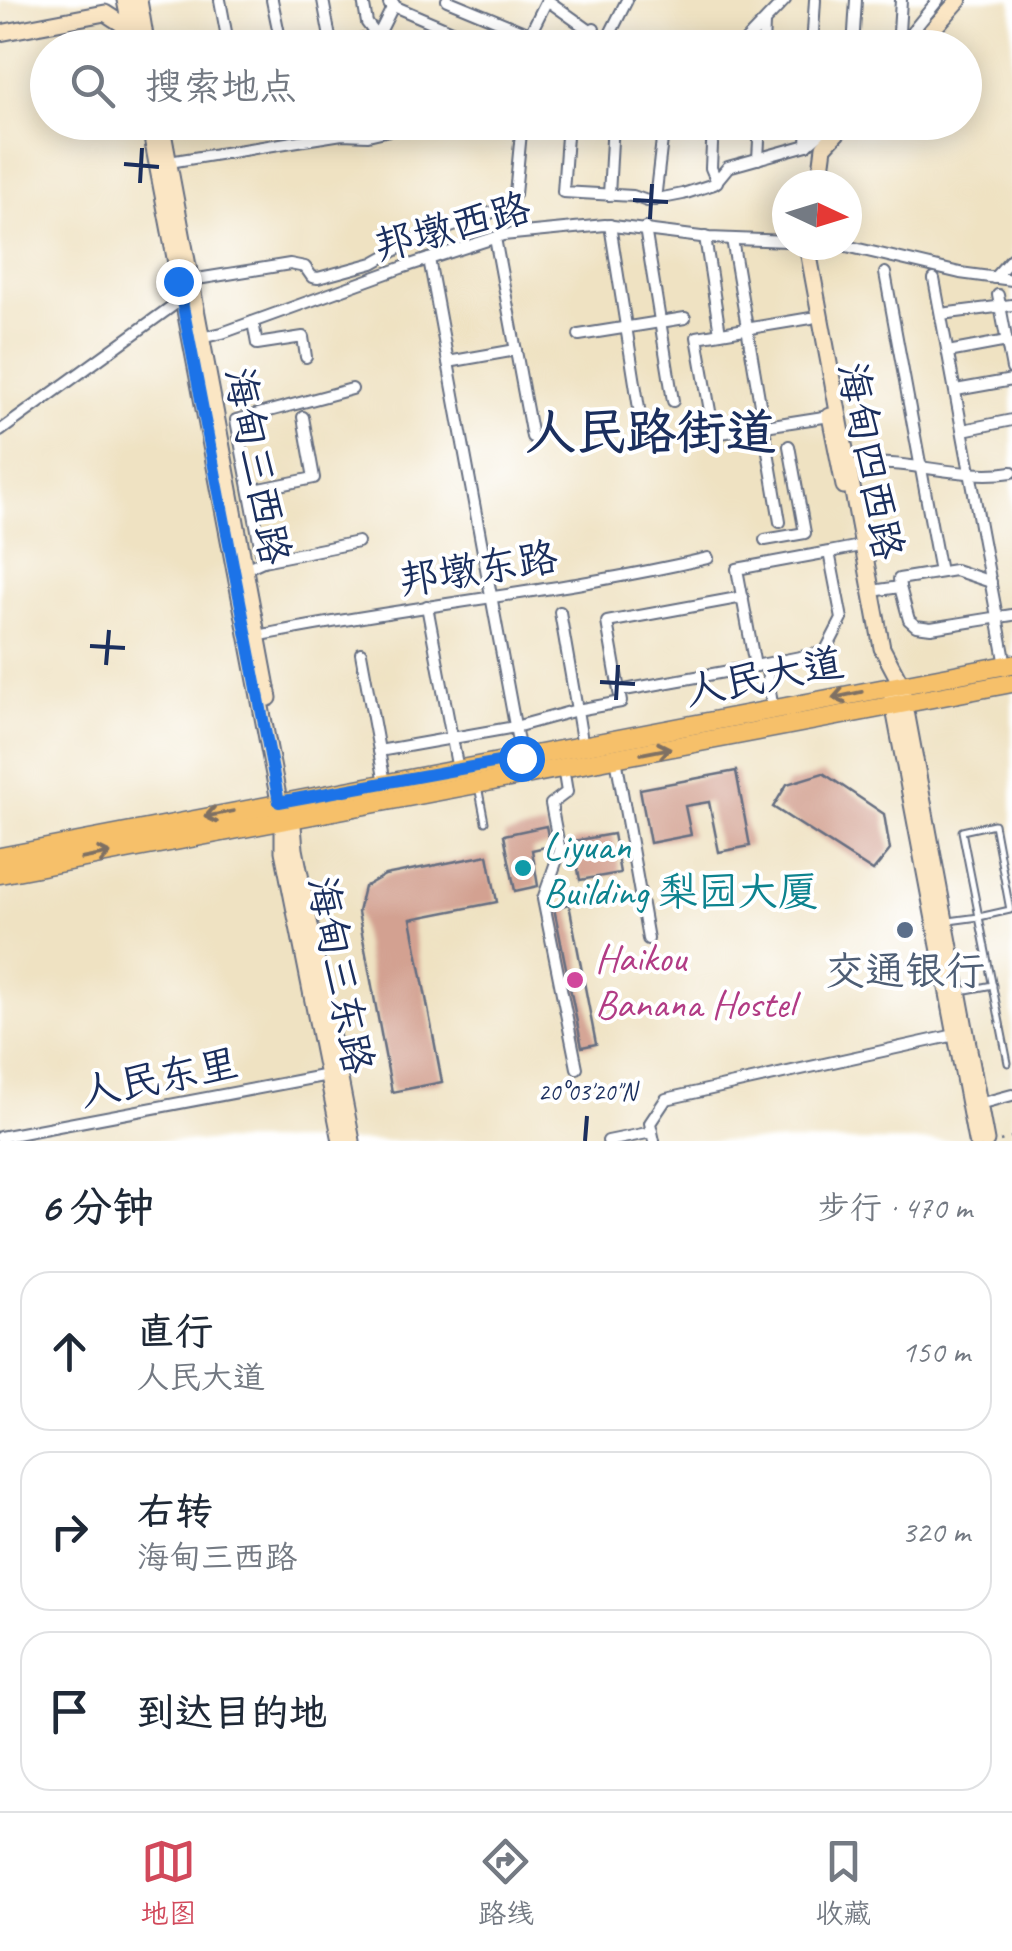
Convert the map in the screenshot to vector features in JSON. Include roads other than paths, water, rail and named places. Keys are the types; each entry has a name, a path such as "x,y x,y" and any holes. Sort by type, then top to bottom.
{"main road":[{"path":"0,30 83,11 108,0"},
{"path":"126,0 131,30"},
{"path":"139,0 144,30"},
{"path":"932,30 959,0"},
{"path":"0,30 105,13 125,30"},
{"name":"海甸三西路","path":"151,140 288,821"},
{"name":"海甸三西路","path":"164,140 258,636 284,802"},
{"path":"821,170 824,147 830,140"},
{"name":"海甸四西路","path":"800,260 874,650 895,685"},
{"name":"海甸四西路","path":"810,260 882,648 895,685"},
{"name":"人民大道","path":"0,857 895,685 1010,671"},
{"name":"人民大道","path":"0,874 899,705 1010,671"},
{"path":"895,685 959,991 976,1141"},
{"path":"899,705 955,1035 986,1141"},
{"path":"288,821 352,1141"},
{"name":"海甸三东路","path":"288,821 284,851 341,1141"}],"street":[{"path":"220,0 226,30"},
{"path":"272,0 278,30"},
{"path":"323,0 329,30"},
{"path":"363,0 370,30"},
{"path":"447,0 525,30"},
{"path":"460,0 526,30"},
{"path":"529,30 545,0 594,30"},
{"path":"557,0 594,30"},
{"path":"616,30 626,0"},
{"path":"754,30 783,0"},
{"path":"813,30 815,0"},
{"path":"854,30 856,0"},
{"path":"900,30 902,0"},
{"path":"913,30 938,0"},
{"path":"378,30 392,2 453,30"},
{"path":"764,19 764,30"},
{"path":"168,162 281,140"},
{"path":"190,280 290,264 304,266 312,277 318,278 373,263 414,240 507,207 515,194 520,140"},
{"path":"567,140 564,192 655,200 717,182 725,169 807,146 814,140"},
{"path":"609,195 612,140"},
{"path":"655,200 662,140"},
{"path":"712,140 711,168 717,182"},
{"path":"758,159 759,140"},
{"path":"807,140 807,146"},
{"path":"610,225 640,415"},
{"name":"邦墩西路","path":"202,338 495,238 610,225 705,238 772,240"},
{"path":"645,228 674,400"},
{"path":"495,238 532,437"},
{"path":"705,238 720,333"},
{"path":"732,239 780,519 801,512"},
{"path":"862,250 960,274 1012,280"},
{"path":"994,278 1012,258"},
{"path":"429,259 521,758"},
{"path":"885,273 940,572"},
{"path":"934,279 1010,671"},
{"path":"0,431 182,299"},
{"path":"941,314 1003,302 1012,369"},
{"path":"579,335 685,318"},
{"path":"811,318 697,337 714,434 830,416"},
{"path":"253,322 256,344 303,337 306,357"},
{"path":"948,352 1006,341"},
{"path":"448,362 516,350"},
{"path":"956,390 1012,380"},
{"path":"264,561 236,420 352,389"},
{"path":"250,491 314,478 303,417"},
{"path":"964,430 1012,420"},
{"path":"764,540 805,533 790,446"},
{"path":"850,466 893,462 972,473 1012,472"},
{"path":"244,569 264,561 358,542"},
{"path":"773,710 737,569 855,547"},
{"path":"619,691 825,652 842,619 829,552"},
{"name":"邦墩东路","path":"258,636 637,574 708,558"},
{"path":"992,582 954,570 898,579 909,620 916,626 931,628 1012,615"},
{"path":"872,592 900,586"},
{"path":"379,750 515,728 621,702 606,622 743,597"},
{"path":"427,606 458,770"},
{"path":"560,612 584,747"},
{"path":"360,653 385,783"},
{"path":"616,758 648,939"},
{"path":"563,768 567,792 551,804 560,851 543,899 576,1068"},
{"path":"608,1141 653,1136 650,1123 666,1100 955,1035"},
{"name":"人民东里","path":"0,1137 328,1074"},
{"path":"974,1105 1012,1095"}],"lane":[{"path":"478,784 485,822"},
{"path":"946,922 979,916 1010,910 994,824 962,831 979,916 992,985 1008,1063"},
{"path":"959,991 992,985"}],"place":[{"name":"Liyuan Building 梨园大厦","path":"523,868"},
{"name":"交通银行","path":"905,930"},
{"name":"Haikou Banana Hostel","path":"575,980"}],"district":[{"name":"人民路街道","path":"651,431"}]}
